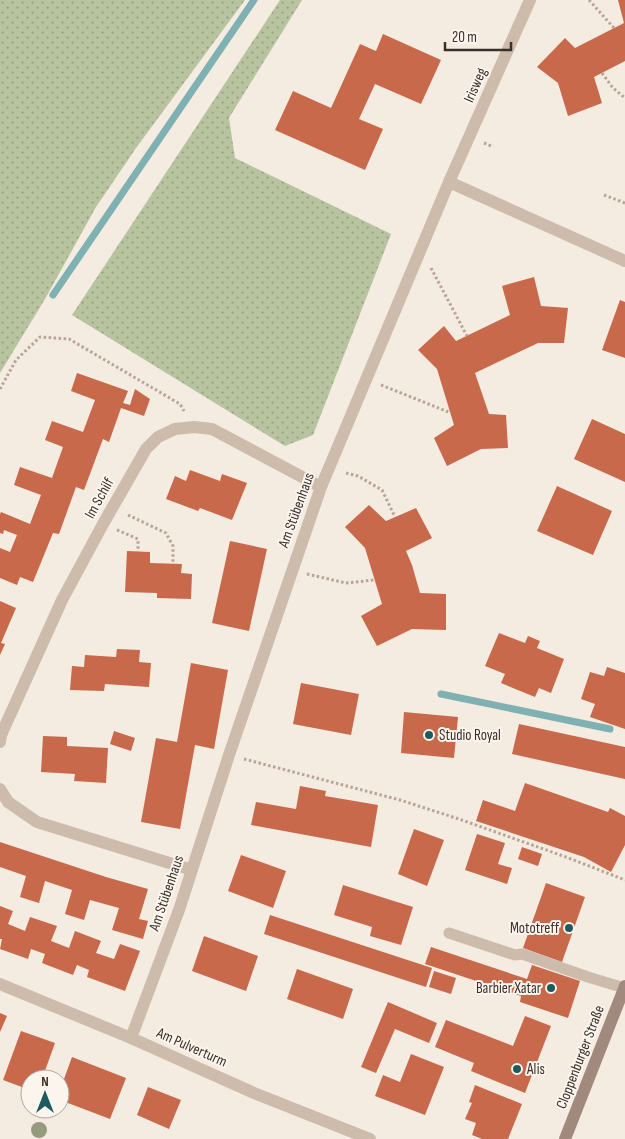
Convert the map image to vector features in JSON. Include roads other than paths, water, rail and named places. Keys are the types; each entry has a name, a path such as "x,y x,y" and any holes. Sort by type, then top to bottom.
{"main road":[{"name":"Cloppenburger Straße","path":"565,1139 625,987"}],"street":[{"name":"Irisweg","path":"449,182 530,0"},
{"name":"Am Stübenhaus","path":"132,1038 179,910 229,755 321,487 449,182"},
{"path":"449,182 624,256"},
{"name":"Im Schilf","path":"0,742 1,735 62,600 146,449 158,437 175,429 194,427 212,429 321,487"},
{"path":"0,789 8,802 37,822 192,870"},
{"name":"Am Pulverturm","path":"0,984 132,1038 254,1093 370,1139"}],"lane":[{"path":"449,933 515,955 522,954 588,977 625,987"}],"waterway":[{"path":"53,295 254,0"},
{"path":"441,694 610,729"}],"place":[{"name":"Studio Royal","path":"429,735"},
{"name":"Mototreff","path":"569,928"},
{"name":"Barbier Xatar","path":"551,988"},
{"name":"Alis","path":"517,1069"}]}
